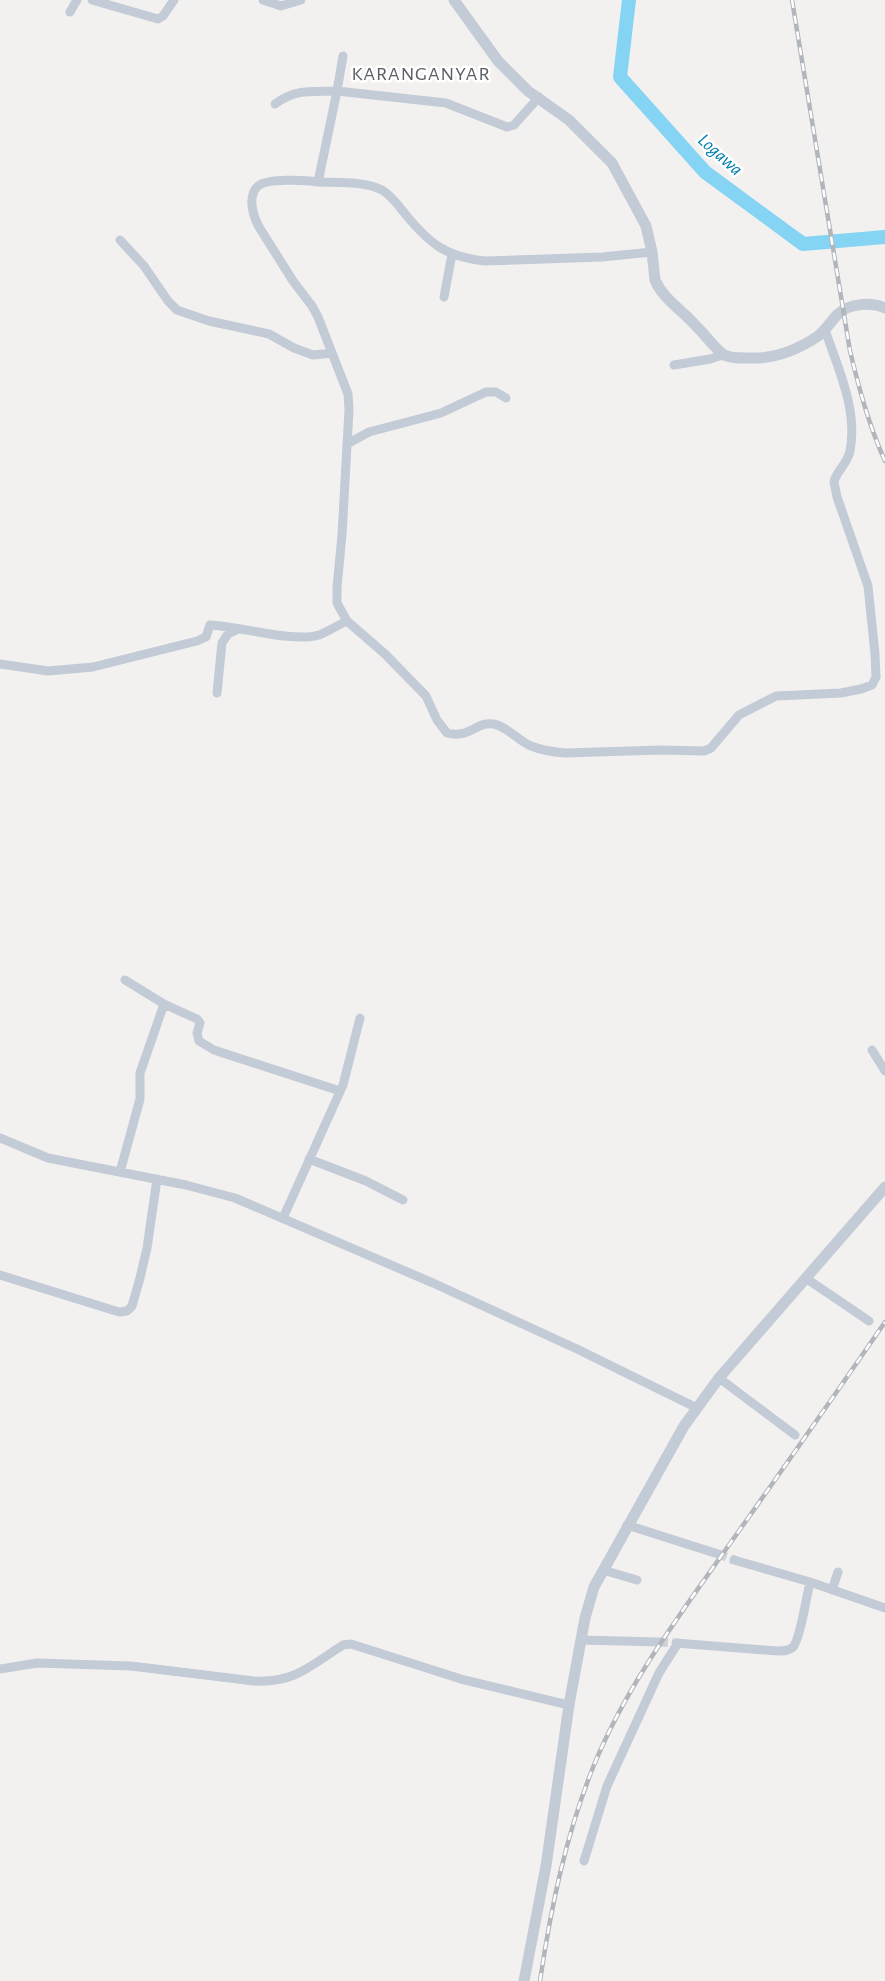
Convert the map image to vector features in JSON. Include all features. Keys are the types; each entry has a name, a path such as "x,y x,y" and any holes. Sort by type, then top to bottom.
{"street":[{"path":"70,12 77,0"},
{"path":"92,0 158,19 163,16 174,0"},
{"path":"263,0 281,6 301,0"},
{"path":"454,0 498,60 528,91 537,100 569,120 612,163 643,219 647,252 655,280 661,291 723,355"},
{"path":"318,182 343,56"},
{"path":"275,104 295,92 337,91 446,103 507,127 514,125 537,100"},
{"path":"647,252 602,257 470,260 452,254 423,237 384,192 363,185 302,181 262,184 255,190 251,206 255,220 293,281 312,306 348,394 347,444 337,595 339,609 347,621 385,654 426,696 437,720 447,733 462,735 482,725 495,724 531,746 554,752 707,750 715,744 739,715 776,696 841,693 869,687 875,680 876,662 868,586 834,482 849,456 853,436 852,423 850,409 825,330"},
{"path":"120,240 139,260 168,301 178,310 209,320 259,331 313,355 332,353"},
{"path":"444,297 452,254"},
{"path":"674,366 723,355 744,358 780,355 798,348 825,330 839,312 856,306 870,304 885,308"},
{"path":"347,444 369,432 441,413 486,392 496,392 506,398"},
{"path":"0,664 48,670 93,667 197,641 206,637 210,625 291,636 311,636 318,635 347,621"},
{"path":"217,694 222,643 228,634 238,629"},
{"path":"125,980 164,1004 197,1019 200,1023 198,1034 200,1041 214,1050 340,1091"},
{"path":"120,1172 140,1099 140,1073 164,1004"},
{"path":"283,1218 340,1091 360,1018"},
{"path":"872,1050 885,1071"},
{"path":"0,1138 48,1158 226,1195 433,1283 577,1349 697,1408"},
{"path":"309,1159 358,1178 403,1200"},
{"path":"0,1275 119,1312 127,1311 132,1306 141,1273 156,1179"},
{"path":"524,1981 546,1866 569,1705 585,1618 592,1592 627,1525 684,1426 697,1408 719,1378 885,1187"},
{"path":"806,1279 869,1321"},
{"path":"719,1378 795,1435"},
{"path":"627,1525 718,1554"},
{"path":"734,1560 810,1582 885,1608"},
{"path":"603,1570 637,1580"},
{"path":"832,1590 838,1572"},
{"path":"584,1861 607,1786 659,1673 677,1643 778,1651 787,1650 794,1646 798,1635 810,1582"},
{"path":"581,1640 659,1642"},
{"path":"0,1669 37,1663 144,1667 270,1682 299,1674 343,1645 351,1644 461,1678 569,1705"}],"waterway":[{"name":"Logawa","path":"629,0 620,77 705,172 803,244 885,237"}],"tunnel":[{"path":"718,1554 734,1560"},
{"path":"659,1642 676,1643"}],"railway":[{"path":"792,0 850,351 869,421 885,461"},
{"path":"540,1981 549,1926 575,1817 594,1765 621,1708 670,1629 885,1322"}],"district":[{"name":"KARANGANYAR","path":"421,74"}]}
